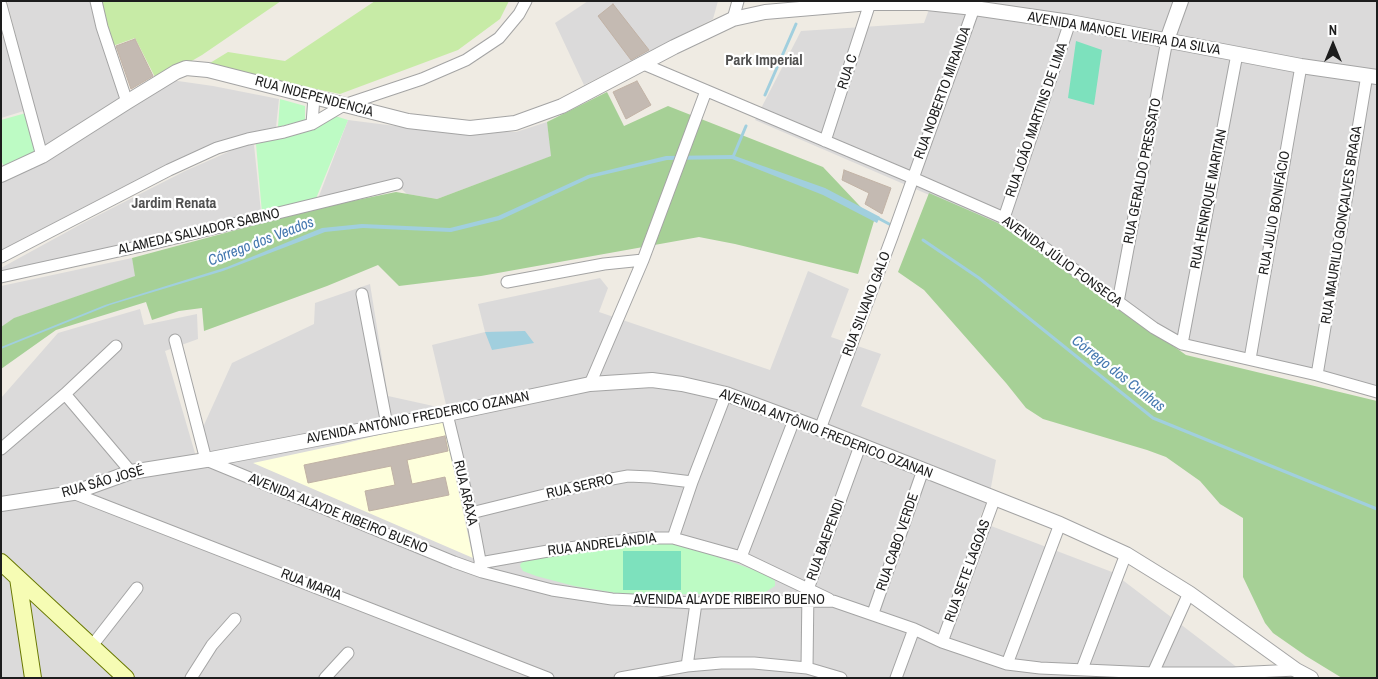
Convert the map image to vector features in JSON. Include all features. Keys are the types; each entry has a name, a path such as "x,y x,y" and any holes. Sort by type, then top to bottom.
{"main road":[{"path":"1,562 126,678"},
{"path":"18,578 33,678"}],"street":[{"path":"96,1 102,27 127,102"},
{"path":"1,256 169,170 217,148 312,124 344,105 422,79 466,60 498,38 519,14 526,1"},
{"path":"733,19 738,1"},
{"path":"1167,40 1182,1"},
{"name":"AVENIDA MANOEL VIEIRA DA SILVA","path":"641,63 733,19 766,12 870,3 927,3 1070,22 1301,66 1372,76"},
{"name":"RUA C","path":"825,141 870,3"},
{"name":"RUA NOBERTO MIRANDA","path":"912,178 974,8"},
{"path":"2,10 42,156"},
{"name":"RUA JOÃO MARTINS DE LIMA","path":"1004,218 1070,22"},
{"name":"RUA GERALDO PRESSATO","path":"1118,302 1167,40"},
{"name":"RUA HENRIQUE MARITAN","path":"1182,344 1236,54"},
{"name":"RUA INDEPENDENCIA","path":"1,175 42,156 176,72 186,68 197,68 408,121 470,128 515,123 562,106 641,63"},
{"name":"AVENIDA JÚLIO FONSECA","path":"641,63 1004,218 1154,328 1182,344 1317,374 1377,392"},
{"name":"RUA JULIO BONIFÁCIO","path":"1250,359 1301,66"},
{"name":"RUA MAURILIO GONÇALVES BRAGA","path":"1317,374 1372,76"},
{"path":"590,384 643,260 706,91"},
{"path":"312,124 314,96"},
{"name":"RUA SILVANO GALO","path":"820,429 892,237 912,178"},
{"name":"ALAMEDA SALVADOR SABINO","path":"1,278 155,243 397,184"},
{"path":"507,282 604,264 643,260"},
{"path":"362,294 387,425"},
{"path":"175,340 206,460"},
{"path":"1,449 65,394 116,346"},
{"name":"AVENIDA ANTÔNIO FREDERICO OZANAN","path":"206,460 447,414 590,384 652,380 682,384 726,394 820,429 994,500 1060,524 1126,554 1189,593 1296,670 1311,678"},
{"path":"65,394 131,472"},
{"path":"673,538 692,482 726,394"},
{"name":"RUA ARAXA","path":"447,414 471,513 481,568"},
{"path":"740,557 794,420"},
{"name":"RUA BAEPENDI","path":"807,668 807,595 860,446"},
{"name":"RUA SÃO JOSÉ","path":"1,504 73,493 131,472 206,460"},
{"name":"AVENIDA ALAYDE RIBEIRO BUENO","path":"206,460 454,562 481,568 552,590 612,599 696,603 807,595 873,614 914,629 942,642 1007,664 1040,668 1153,673 1233,673 1296,670"},
{"name":"RUA CABO VERDE","path":"873,614 923,470"},
{"name":"RUA SERRO","path":"471,513 628,476 692,482"},
{"name":"RUA MARIA","path":"73,493 548,678"},
{"name":"RUA SETE LAGOAS","path":"942,642 994,500"},
{"path":"1007,664 1060,524"},
{"name":"RUA ANDRELÂNDIA","path":"481,568 548,551 640,538 673,538 740,557 807,595"},
{"path":"1082,669 1126,554"},
{"path":"91,647 137,588"},
{"path":"1153,673 1189,593"},
{"path":"687,666 696,603"},
{"path":"191,678 212,645 235,618"},
{"path":"896,678 914,629"},
{"path":"325,678 348,653"},
{"path":"620,678 687,666 754,663 807,668 840,678"}],"shaded area":[{"path":"7,1 91,1 122,100 45,150"},
{"path":"588,1 718,1 713,19 584,85 555,23"},
{"path":"932,1 1377,1 1377,395 1153,341 999,225 755,120 801,31 924,23"},
{"path":"6,36 27,110 1,118 1,37"},
{"path":"171,80 279,99 276,127 219,141 117,190 1,250 1,179 87,136"},
{"path":"348,120 443,132 516,132 547,122 552,156 437,199 407,194 395,183 316,204"},
{"path":"244,145 254,145 261,212 1,274 1,268 83,223 185,171"},
{"path":"132,258 136,276 15,318 1,327 1,286"},
{"path":"808,271 849,289 831,337 881,354 861,406 996,460 989,498 978,521 1112,572 1251,678 1,678 1,398 58,333 140,309 144,325 197,314 198,339 165,351 197,460 204,453 204,425 232,363 314,324 315,303 370,284 388,396 447,409 432,345 485,332 478,304 600,278 608,288 599,312 770,370"},
{"path":"443,419 473,558 253,463 342,444"}],"green space":[{"path":"98,1 281,1 202,55 157,81 135,38 110,47"},
{"path":"375,1 509,1 500,19 458,50 340,94 205,66 228,52 285,61"},
{"path":"1076,41 1102,50 1094,105 1068,98"},
{"path":"607,92 624,126 668,106 823,167 874,221 858,274 699,237 481,276 399,286 378,265 327,286 204,331 202,308 179,311 152,320 146,302 56,330 1,369 1,327 14,318 135,276 132,258 318,208 396,192 437,199 551,156 547,122"},
{"path":"280,99 305,106 305,120 278,127"},
{"path":"26,113 39,152 5,169 1,160 1,120"},
{"path":"332,115 348,120 315,201 262,213 256,144 311,130"},
{"path":"929,193 998,223 1186,355 1377,401 1377,678 1342,678 1273,633 1265,623 1243,577 1243,518 1220,504 1200,481 1166,457 1043,419 1026,408 924,290 898,272"},
{"path":"640,542 681,544 768,575 775,581 775,586 764,593 628,595 574,586 536,576 523,571 520,566 525,561"},
{"path":"623,551 681,551 681,590 623,590"}],"water":[{"path":"732,155 825,188 880,217 877,223 823,195 732,159 667,160 590,178 500,220 451,232 363,228 325,232 223,271 110,305 1,349 1,347 105,305 227,267 322,228 362,224 450,228 498,216 588,175 666,156"},
{"path":"525,331 534,343 492,350 485,332"}],"building":[{"path":"613,4 649,50 631,60 598,16"},
{"path":"135,39 153,76 131,89 116,46"},
{"path":"637,81 651,105 626,119 613,92"},
{"path":"844,170 891,188 882,214 865,204 869,193 842,180"},
{"path":"445,436 448,451 407,460 412,484 445,477 449,495 369,511 365,491 395,485 391,466 308,483 304,465"}],"waterway":[{"path":"765,95 796,24"},
{"path":"733,157 746,126"},
{"name":"Córrego dos Cunhas","path":"876,217 891,225"},
{"name":"Córrego dos Cunhas","path":"923,240 979,278 1153,418 1377,509"}],"district":[{"name":"Park Imperial","path":"764,61"},
{"name":"Jardim Renata","path":"174,204"}],"water label":[{"name":"Córrego dos Veados","path":"261,242"}]}
